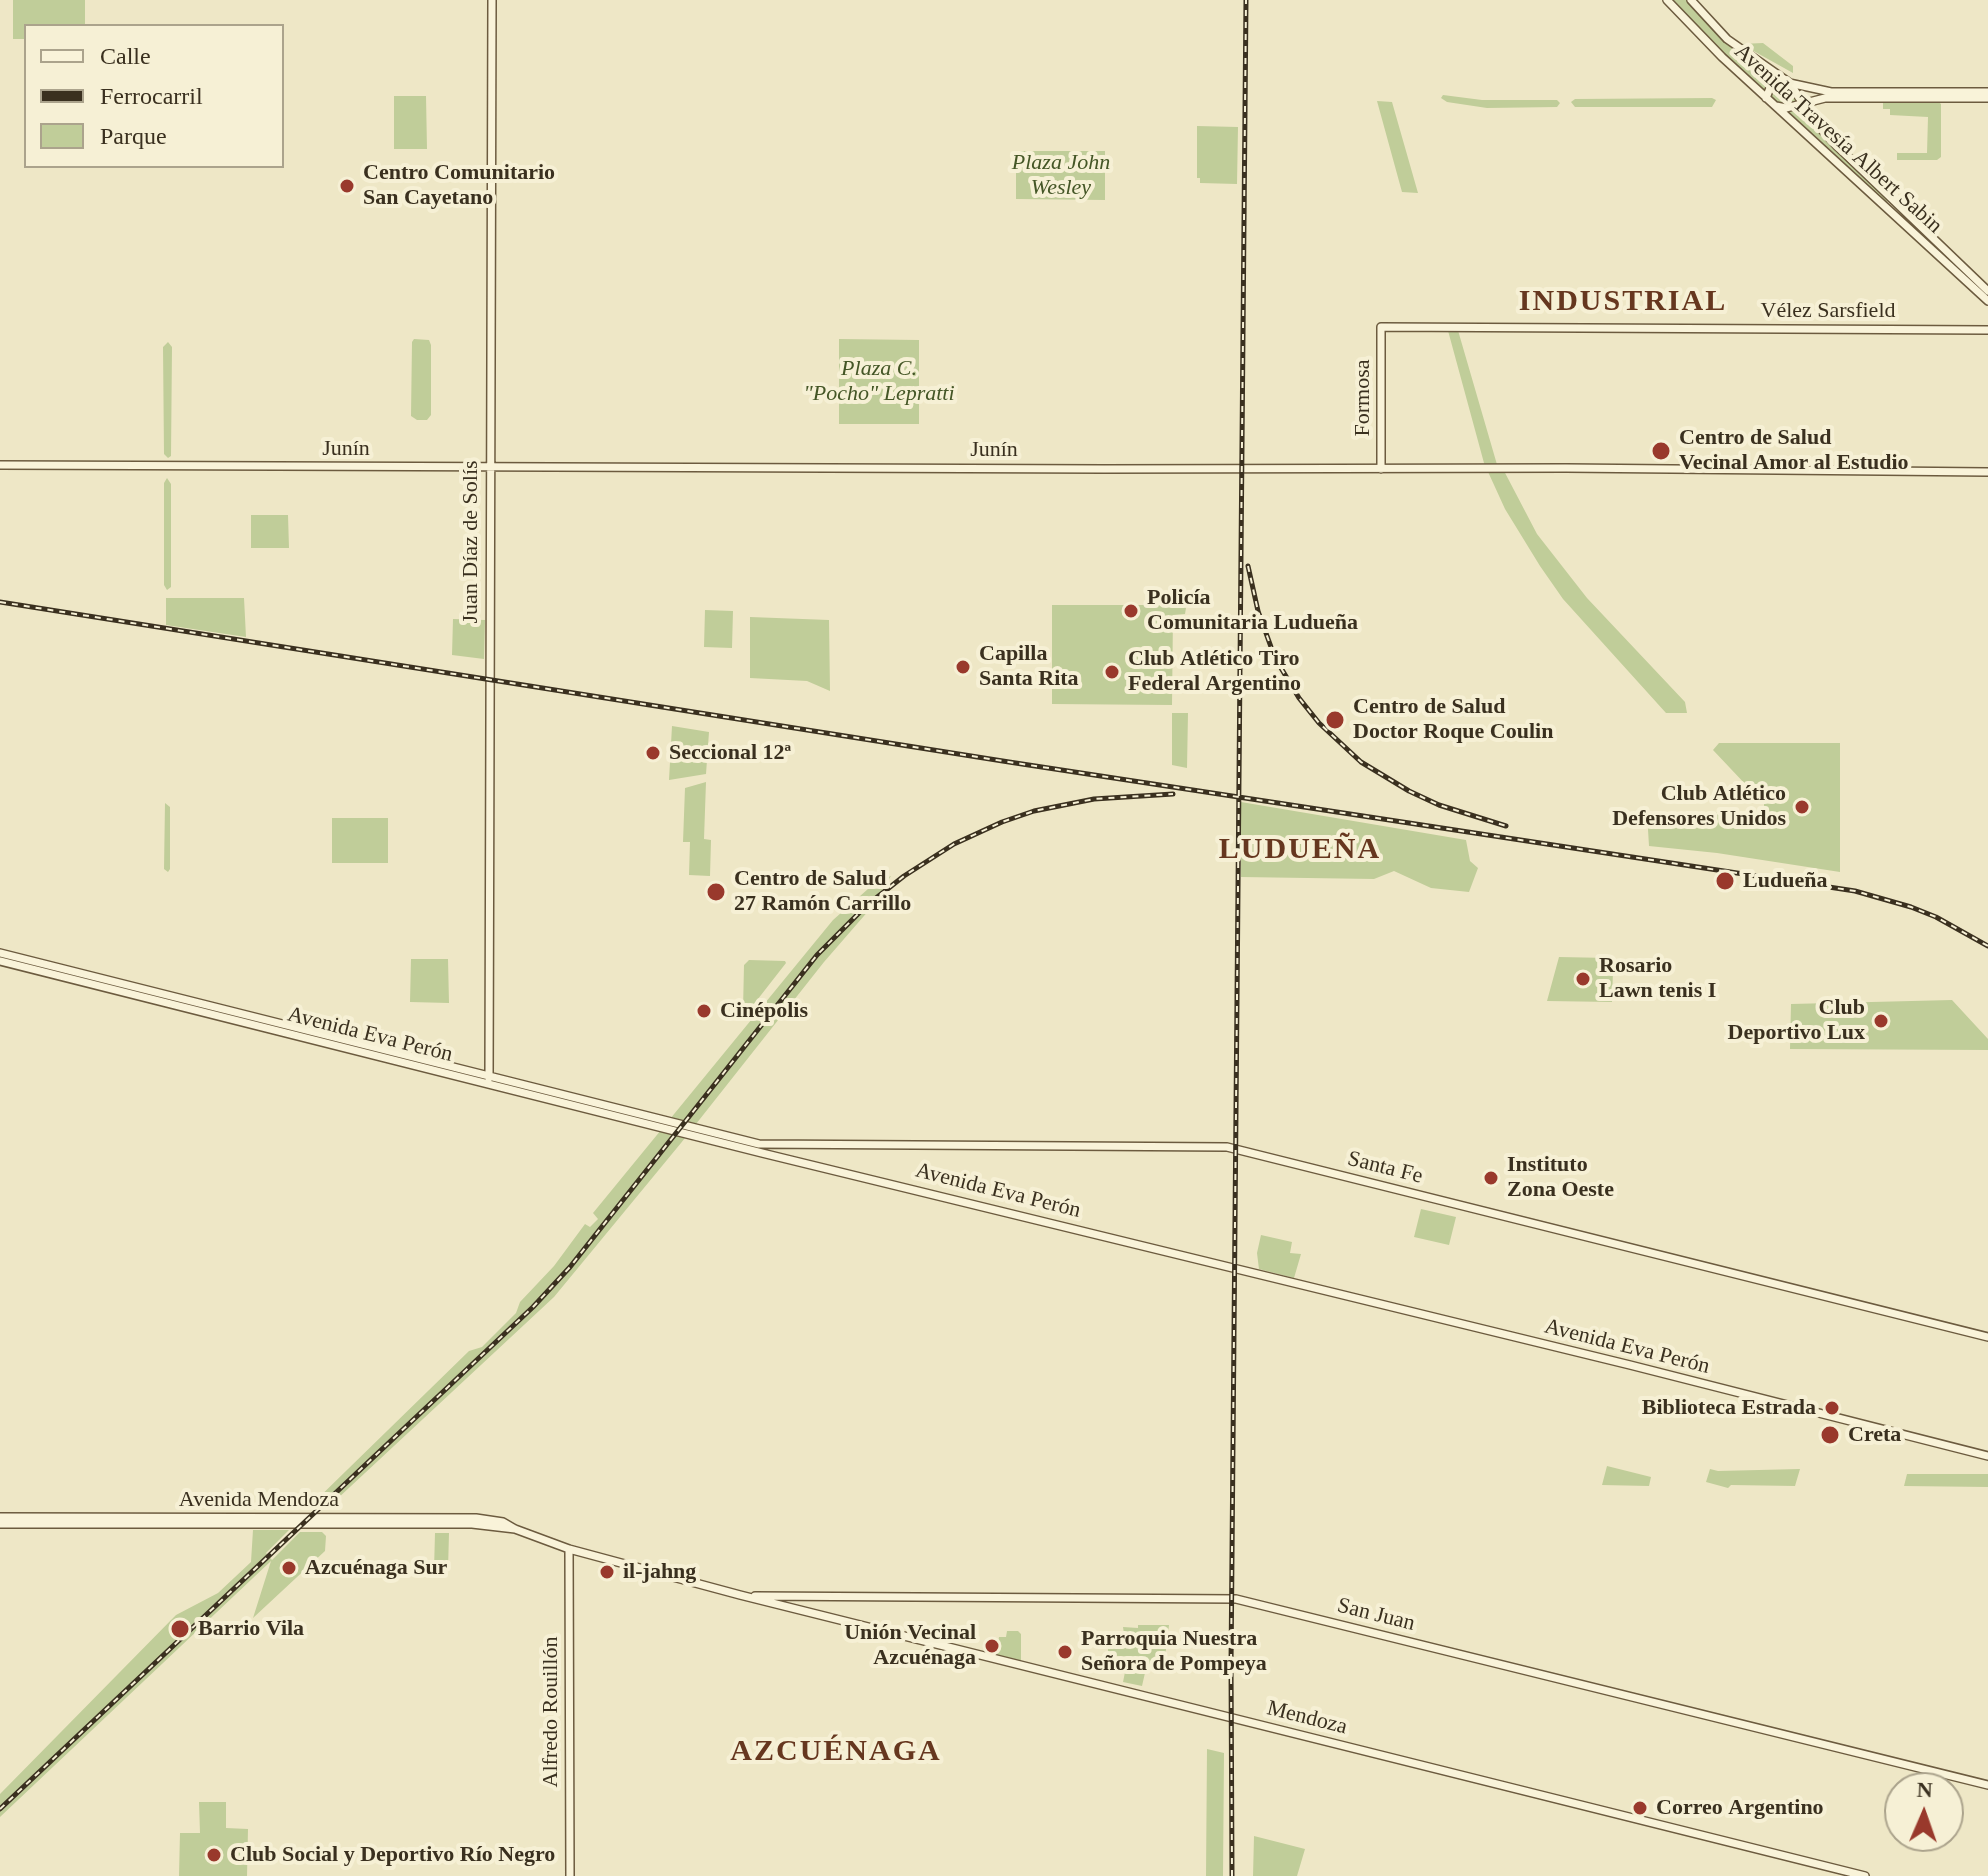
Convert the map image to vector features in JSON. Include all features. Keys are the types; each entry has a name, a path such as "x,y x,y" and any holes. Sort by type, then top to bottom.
{"main road":[{"name":"Juan Díaz de Solís","path":"489,1079 492,0"},
{"name":"Avenida Travesía Albert Sabin","path":"1667,0 1675,3 1722,57 1988,301"},
{"name":"Avenida Travesía Albert Sabin","path":"1691,0 1727,39 1790,83 1814,121 1852,162 1988,291"},
{"path":"1766,98 1777,81 1831,92 1988,95"},
{"path":"1790,107 1796,100 1797,91"},
{"path":"1774,105 1790,107 1825,98 1988,95"},
{"name":"Vélez Sarsfield","path":"1381,327 1988,330"},
{"name":"Formosa","path":"1381,327 1381,469"},
{"name":"Junín","path":"0,465 1566,468 1988,472"},
{"name":"Avenida Eva Perón","path":"0,953 1988,1456"},
{"name":"Avenida Eva Perón","path":"0,961 759,1144"},
{"name":"Santa Fe","path":"759,1144 1227,1147 1988,1337"},
{"name":"Avenida Mendoza","path":"0,1517 476,1518 503,1522 569,1549 740,1595"},
{"name":"Avenida Mendoza","path":"0,1524 472,1524 515,1529"},
{"name":"Alfredo Rouillón","path":"569,1549 570,1876"},
{"name":"San Juan","path":"740,1595 1236,1599 1988,1785"},
{"name":"Mendoza","path":"740,1595 1865,1876"}],"green space":[{"path":"13,0 85,0 85,24 24,24 24,39 13,39"},
{"path":"1667,0 1691,0 1720,32 1782,76 1807,110 1894,201 1881,202 1789,119"},
{"path":"1763,43 1793,66 1793,73 1741,44"},
{"path":"1443,95 1482,100 1557,100 1560,103 1557,107 1487,108 1447,102 1441,98"},
{"path":"394,96 426,96 427,149 394,149"},
{"path":"1575,99 1716,100 1712,107 1575,107 1571,102"},
{"path":"1377,101 1392,102 1418,193 1402,192"},
{"path":"1883,101 1938,101 1941,104 1941,157 1937,160 1897,160 1897,153 1927,153 1928,117 1890,115 1890,109 1883,109"},
{"path":"1197,126 1238,127 1237,184 1200,183 1200,178 1197,178"},
{"name":"Plaza John Wesley","path":"1016,151 1105,151 1105,200 1016,199"},
{"path":"1447,327 1457,327 1498,468 1503,469 1537,534 1587,598 1685,702 1687,713 1666,713 1563,599 1540,566 1505,509 1484,463"},
{"path":"414,339 429,340 431,345 431,415 427,420 417,420 411,416"},
{"name":"Plaza C. \"Pocho\" Lepratti","path":"839,339 919,340 919,424 839,424"},
{"path":"168,342 172,347 171,456 168,458 164,454 163,347"},
{"path":"167,478 171,484 171,587 167,590 164,585 164,483"},
{"path":"251,515 288,515 289,548 251,548"},
{"path":"166,598 244,598 246,637 166,625"},
{"name":"Club Atlético Tiro Federal Argentino","path":"1052,605 1181,605 1186,608 1185,614 1173,615 1172,705 1052,704"},
{"path":"705,610 733,611 732,648 704,647"},
{"path":"750,617 829,620 830,691 807,681 750,678"},
{"path":"453,619 485,620 484,659 452,655"},
{"path":"1172,713 1188,713 1187,768 1172,765"},
{"path":"672,726 709,732 706,774 669,780"},
{"name":"Club Atlético Defensores Unidos","path":"1719,743 1840,743 1840,872 1649,846 1647,813 1740,812 1741,819 1764,815 1764,804 1713,750"},
{"path":"706,782 704,839 711,840 710,876 689,875 690,842 683,842 685,788"},
{"path":"1241,802 1466,840 1470,861 1478,868 1469,892 1431,888 1394,871 1374,879 1241,877"},
{"path":"165,803 170,807 168,872 164,869"},
{"path":"332,818 388,818 388,863 332,863"},
{"path":"891,876 870,909 554,1297 336,1500 307,1509 469,1351 482,1347 516,1313 520,1302 554,1266 585,1224 590,1227 598,1219 593,1213 833,920 877,881"},
{"name":"Rosario Lawn tenis I","path":"1559,957 1609,958 1606,970 1613,970 1612,1002 1547,1001"},
{"path":"411,959 448,959 449,1003 410,1002"},
{"path":"749,960 786,963 747,1013 743,1010 744,965"},
{"name":"Club Deportivo Lux","path":"1952,1000 1988,1039 1988,1050 1790,1049 1791,1004"},
{"path":"1421,1209 1456,1217 1449,1245 1414,1237"},
{"path":"1261,1235 1292,1242 1290,1253 1301,1254 1294,1278 1259,1269 1257,1253"},
{"path":"1607,1466 1651,1477 1649,1486 1602,1485"},
{"path":"1710,1469 1800,1469 1795,1486 1731,1485 1728,1488 1706,1482"},
{"path":"1907,1474 1988,1474 1988,1487 1904,1486"},
{"path":"253,1530 289,1530 266,1553 272,1560 300,1532 322,1532 326,1536 325,1551 253,1618 271,1561 0,1817 0,1794 176,1615 218,1593 251,1562"},
{"path":"435,1533 449,1533 448,1570 434,1570"},
{"path":"1138,1625 1169,1625 1164,1666 1147,1664 1142,1686 1123,1682 1128,1657 1108,1655 1108,1634 1124,1634 1123,1627 1138,1628"},
{"path":"1007,1631 1021,1634 1021,1661 996,1655 999,1637 1006,1637"},
{"path":"1207,1749 1224,1753 1223,1876 1206,1876"},
{"name":"Club Social y Deportivo Río Negro","path":"199,1802 226,1802 226,1828 248,1829 247,1876 179,1876 180,1833 200,1833"},
{"path":"1254,1836 1305,1849 1297,1876 1253,1876"}],"railway":[{"path":"1232,1876 1231,1664 1246,0"},
{"path":"1248,566 1258,611 1275,658 1299,698 1319,723 1361,762 1409,791 1439,805 1506,826"},
{"path":"0,602 1009,762 1855,891 1936,917 1988,946"},
{"path":"0,1809 533,1307 570,1267 817,955 866,906 904,876 954,844 1002,822 1034,811 1094,799 1173,794"}],"place":[{"name":"Centro Comunitario San Cayetano","path":"347,186"},
{"name":"Centro de Salud Vecinal Amor al Estudio","path":"1661,451"},
{"name":"Policía Comunitaria Ludueña","path":"1131,611"},
{"name":"Capilla Santa Rita","path":"963,667"},
{"name":"Club Atlético Tiro Federal Argentino","path":"1112,672"},
{"name":"Centro de Salud Doctor Roque Coulin","path":"1335,720"},
{"name":"Seccional 12ª","path":"653,753"},
{"name":"Club Atlético Defensores Unidos","path":"1802,807"},
{"name":"Ludueña","path":"1725,881"},
{"name":"Centro de Salud 27 Ramón Carrillo","path":"716,892"},
{"name":"Rosario Lawn tenis I","path":"1583,979"},
{"name":"Cinépolis","path":"704,1011"},
{"name":"Club Deportivo Lux","path":"1881,1021"},
{"name":"Instituto Zona Oeste","path":"1491,1178"},
{"name":"Biblioteca Estrada","path":"1832,1408"},
{"name":"Creta","path":"1830,1435"},
{"name":"Azcuénaga Sur","path":"289,1568"},
{"name":"il-jahng","path":"607,1572"},
{"name":"Barrio Vila","path":"180,1629"},
{"name":"Unión Vecinal Azcuénaga","path":"992,1646"},
{"name":"Parroquia Nuestra Señora de Pompeya","path":"1065,1652"},
{"name":"Correo Argentino","path":"1640,1808"},
{"name":"Club Social y Deportivo Río Negro","path":"214,1855"}],"district":[{"name":"INDUSTRIAL","path":"1623,302"},
{"name":"LUDUEÑA","path":"1300,850"},
{"name":"AZCUÉNAGA","path":"836,1752"}]}
